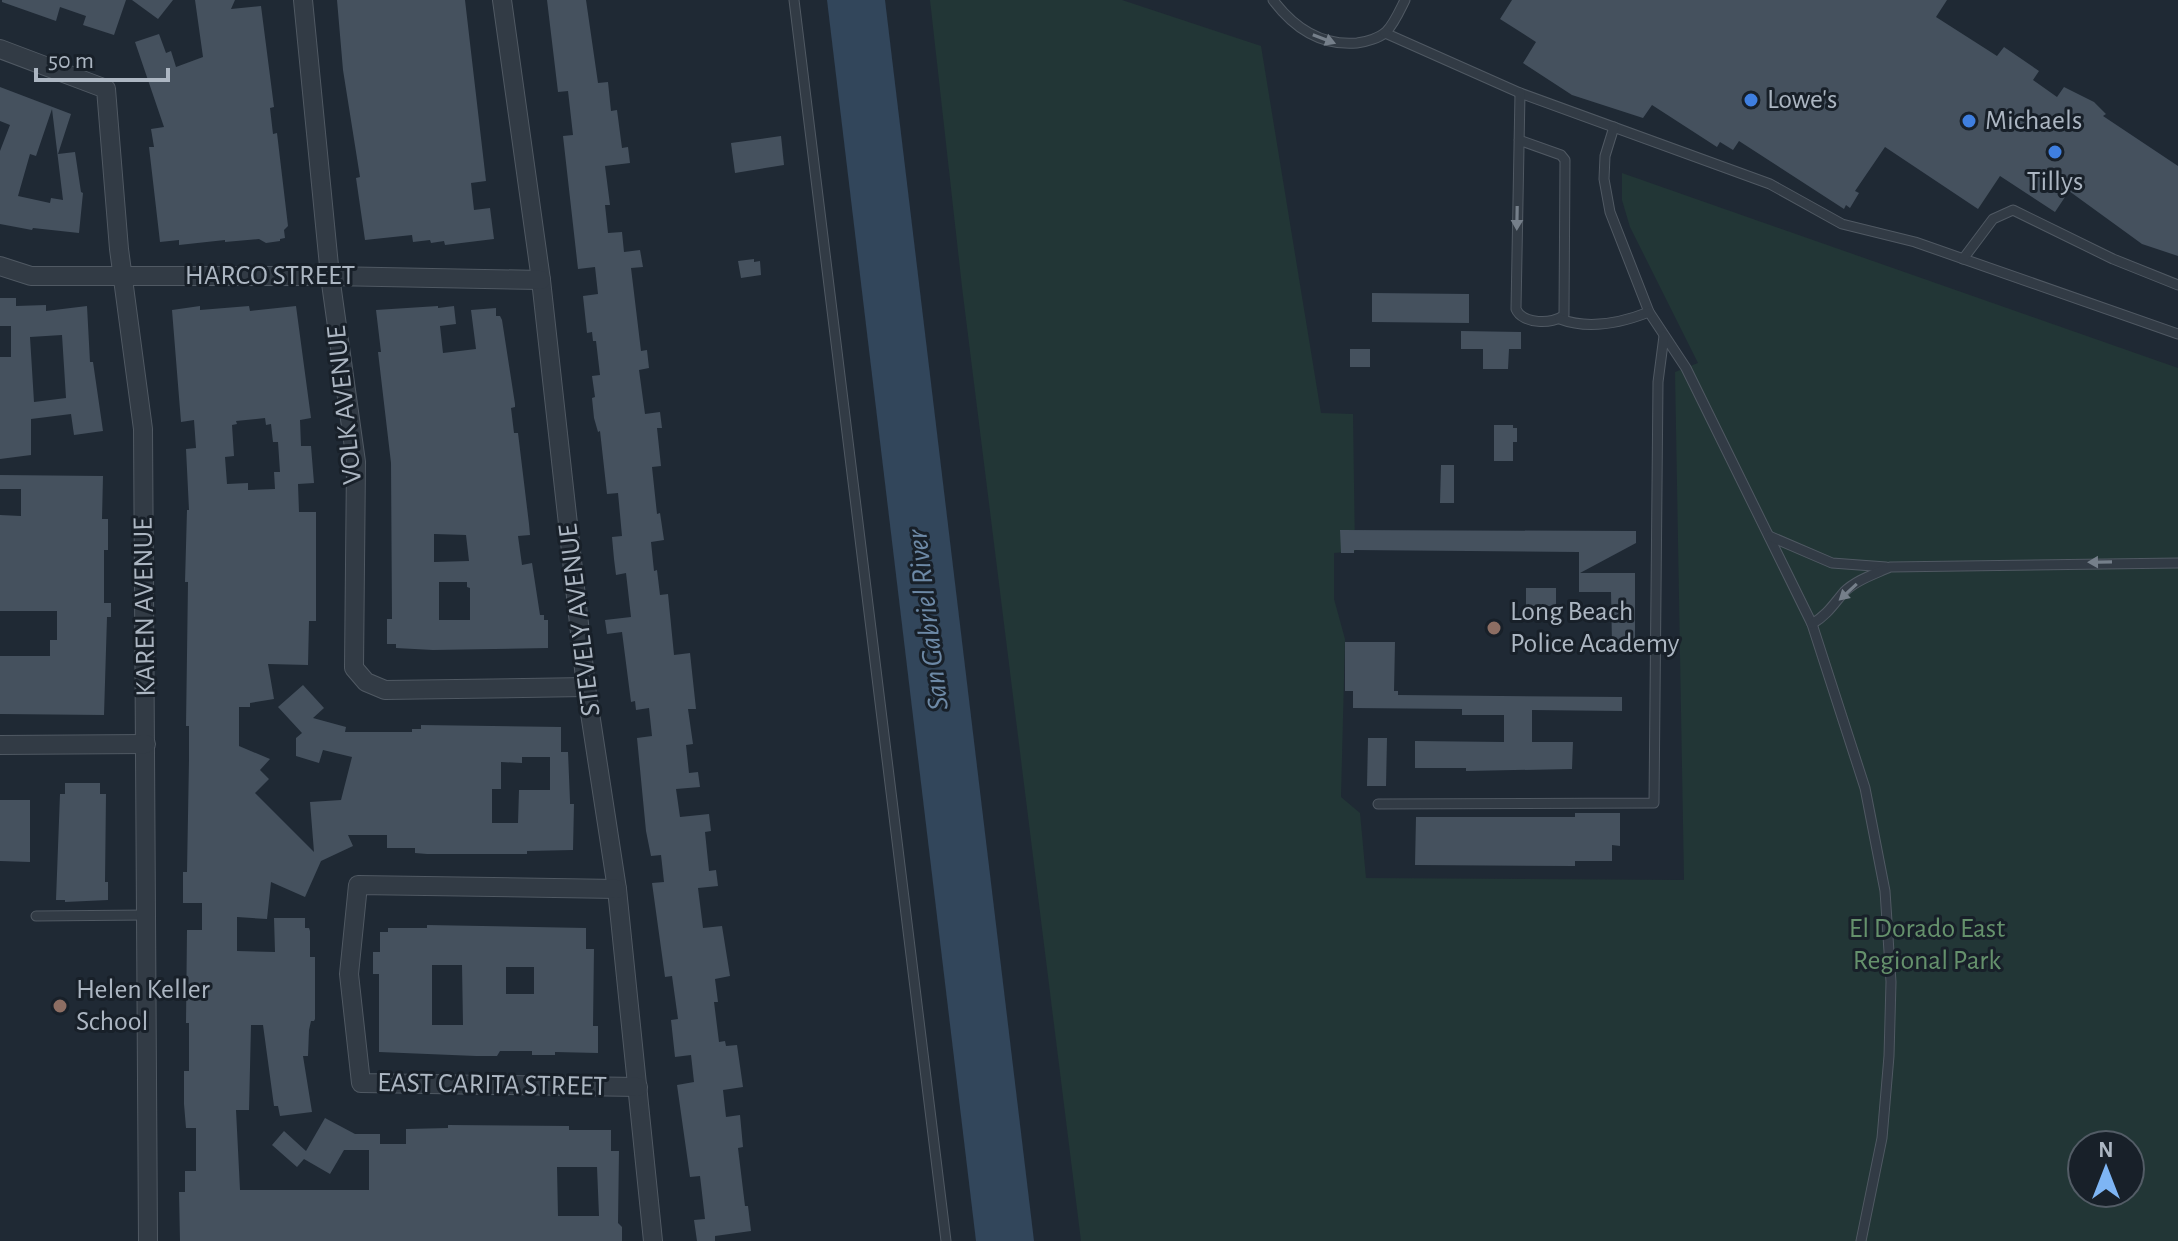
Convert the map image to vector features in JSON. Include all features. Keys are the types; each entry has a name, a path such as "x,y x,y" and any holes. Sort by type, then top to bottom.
{"street":[{"name":"VOLK AVENUE","path":"303,0 330,276 356,462 354,668 366,682 385,690 586,687"},
{"name":"STEVELY AVENUE","path":"502,0 541,280 586,687 617,889 653,1241"},
{"name":"KAREN AVENUE","path":"0,49 106,89 123,276 143,429 148,1241"},
{"name":"HARCO STREET","path":"0,266 31,276 541,280"},
{"path":"0,745 146,744"},
{"name":"EAST CARITA STREET","path":"617,889 358,885 349,974 361,1083 638,1087"}],"lane":[{"path":"794,0 946,1241"},
{"path":"1273,0 1283,13 1318,39 1340,44 1366,42 1385,33 1405,0"},
{"path":"1385,33 1520,93 1770,184 1842,224 1915,242 2178,334"},
{"path":"1520,93 1518,315 1526,320 1560,319 1573,324 1626,321 1649,312"},
{"path":"1614,127 1605,156 1604,179 1610,212 1649,312 1686,368 1812,624 1865,788 1885,891 1891,982 1882,1138 1861,1241"},
{"path":"1519,140 1561,155 1565,160 1564,315 1560,319"},
{"path":"1963,259 1993,219 2013,210 2113,259 2178,285"},
{"path":"1378,804 1654,803 1658,382 1664,336"},
{"path":"1769,536 1832,563 1890,567 2178,563"},
{"path":"1812,624 1827,616 1846,590 1890,567"},
{"path":"36,916 147,915"}],"green space":[{"name":"El Dorado East Regional Park","path":"930,0 1122,0 1261,46 1321,413 1353,414 1355,551 1334,553 1334,599 1345,639 1341,797 1360,813 1366,878 1684,880 1675,372 1698,363 1630,227 1622,200 1622,173 2178,368 2178,1241 1081,1241 962,287"}],"water":[{"name":"San Gabriel River","path":"827,0 885,0 1034,1241 976,1241"}],"building":[{"path":"2,0 126,0 114,35 83,25 86,16 60,7 56,21"},
{"path":"132,0 173,0 158,19"},
{"path":"195,0 235,0 231,9 261,6 274,107 270,108 273,134 277,133 288,226 284,230 285,238 280,241 225,240 179,245 179,240 160,242 149,147 154,147 151,129 164,127 135,42 159,34 166,53 171,51 176,67 203,57"},
{"path":"337,0 465,0 486,181 471,183 474,210 490,208 494,239 445,245 444,241 413,242 412,235 365,240"},
{"path":"547,0 586,0 598,83 608,82 611,111 617,110 622,148 628,147 630,163 605,166 610,205 605,205 608,233 622,232 624,252 640,250 643,267 631,268 641,351 647,350 649,368 639,370 645,414 660,412 662,428 657,428 661,466 652,467 657,514 660,513 664,540 651,542 654,571 657,570 660,595 668,594 674,655 690,653 696,709 688,709 693,744 686,745 689,773 698,772 700,787 676,789 680,817 709,814 711,831 705,832 709,871 716,870 718,886 698,888 703,928 722,926 730,976 715,979 718,1002 714,1002 719,1042 725,1041 726,1046 737,1045 743,1087 723,1090 726,1117 740,1115 743,1147 738,1148 751,1231 715,1236 715,1241 697,1241 694,1220 705,1219 700,1176 690,1177 677,1085 694,1082 691,1055 675,1057 671,1020 678,1019 672,976 665,977 652,883 664,882 661,855 651,856 646,831 637,738 652,736 649,708 636,710 635,701 631,702 622,632 607,634 605,620 631,617 626,573 616,575 614,559 612,537 622,536 618,493 607,494 600,431 594,418 592,376 600,375 596,341 593,341 592,332 587,333 583,296 598,294 595,267 578,269 563,136 573,135 568,91 558,92"},
{"name":"Lowe's","path":"1512,0 1947,0 1936,17 1997,56 2004,47 2039,71 2033,80 2057,97 2064,87 2094,102 2106,114 2103,116 2178,166 2178,256 2142,244 2069,191 2055,212 2000,176 1978,209 1885,147 1855,191 1859,193 1850,208 1846,205 1844,209 1739,141 1733,150 1720,142 1717,147 1652,105 1643,118 1572,95 1523,63 1536,42 1500,19"},
{"path":"0,87 71,114 58,154 75,152 83,193 79,233 0,224 0,151 10,125 0,121","holes":["52,109 63,200 51,198 50,203 18,196 30,154 36,156"]},
{"path":"781,136 784,165 735,173 731,143"},
{"path":"754,259 754,262 760,261 761,275 741,278 738,261"},
{"path":"1372,293 1469,294 1469,323 1372,322"},
{"path":"0,298 16,298 16,306 46,305 46,311 87,306 90,362 93,362 103,431 74,435 71,414 31,419 31,455 0,459 0,357 11,357 11,326 0,326","holes":["62,335 66,398 34,402 30,337"]},
{"path":"200,306 200,310 249,306 250,311 296,306 311,418 300,420 301,446 311,446 314,483 298,484 299,512 316,512 316,621 309,621 308,665 268,664 274,699 250,703 250,707 239,707 239,746 270,759 260,770 269,779 255,793 314,852 310,802 341,800 352,757 323,750 319,763 296,756 296,738 302,733 278,707 303,685 324,708 313,718 346,727 345,732 412,732 412,729 421,729 421,725 561,727 561,752 568,752 570,804 574,804 573,850 527,851 527,854 427,854 415,853 415,848 387,848 387,835 348,835 353,846 321,861 305,897 271,882 267,919 237,917 237,951 275,952 274,918 305,918 305,928 310,931 310,957 315,957 315,1019 311,1021 309,1030 308,1056 303,1056 312,1112 280,1116 278,1106 274,1106 263,1025 251,1025 249,1110 236,1110 240,1190 369,1190 369,1150 344,1150 330,1174 304,1159 297,1167 272,1145 284,1131 306,1151 325,1118 355,1134 380,1134 380,1144 406,1144 406,1129 448,1128 448,1125 569,1126 569,1130 611,1130 611,1151 619,1151 618,1223 622,1227 622,1241 180,1241 179,1192 185,1192 185,1171 196,1171 196,1128 186,1128 184,1104 184,1071 189,1071 187,930 202,930 202,903 183,903 183,872 187,872 189,760 189,726 186,726 188,582 185,582 189,510 186,449 196,448 194,420 181,422 172,310","holes":["265,418 266,425 271,424 273,442 278,442 280,472 274,472 275,489 248,490 248,483 227,484 225,457 234,456 232,425 237,424 236,421","522,757 550,757 550,790 519,790 518,823 492,823 492,789 501,789 501,762 522,763","557,1167 597,1167 599,1216 558,1216"]},
{"path":"454,306 456,324 440,326 443,353 476,349 471,310 496,308 496,316 502,320 515,404 511,408 514,433 518,433 529,524 530,535 518,536 522,565 532,563 540,615 548,620 548,648 433,650 396,648 396,644 387,644 387,619 392,619 391,463 376,310","holes":["434,534 466,535 469,561 434,562","439,582 467,582 470,588 470,620 439,620"]},
{"path":"1461,331 1521,332 1521,349 1509,349 1508,369 1483,369 1483,349 1461,349"},
{"path":"1350,349 1370,349 1370,367 1350,367"},
{"path":"1494,425 1513,425 1517,428 1513,461 1494,461"},
{"path":"1441,465 1454,465 1454,503 1440,503"},
{"path":"0,475 103,476 102,519 108,519 108,550 104,550 104,603 111,603 111,617 107,617 104,715 0,714 0,656 50,656 50,640 57,640 57,611 0,611 0,515 21,516 21,489 0,489"},
{"path":"1340,530 1636,531 1636,543 1580,573 1635,573 1635,644 1612,644 1611,592 1579,592 1579,552 1354,550 1354,553 1341,553"},
{"path":"1526,588 1556,588 1556,606 1526,606"},
{"path":"1345,642 1395,642 1394,691 1398,691 1398,695 1622,697 1622,711 1532,710 1532,742 1573,742 1572,769 1466,771 1466,768 1415,768 1415,741 1504,742 1504,715 1462,715 1462,709 1353,708 1353,691 1345,691"},
{"path":"1368,738 1387,738 1386,786 1367,786"},
{"path":"65,783 100,783 100,794 106,794 105,882 108,882 108,900 56,900 60,794 65,794"},
{"path":"0,800 30,800 30,862 0,861"},
{"path":"1575,813 1620,813 1620,846 1612,845 1612,861 1575,861 1575,866 1415,865 1416,817 1575,817"},
{"path":"427,925 586,928 586,949 594,949 593,1026 598,1026 598,1053 532,1055 532,1051 500,1051 497,1056 476,1056 379,1052 379,974 373,974 373,952 380,952 380,932 388,932 388,928 427,928","holes":["432,965 462,965 463,1025 432,1025","506,967 534,967 534,994 506,994"]}],"place":[{"name":"Lowe's","path":"1751,100"},
{"name":"Michaels","path":"1969,121"},
{"name":"Tillys","path":"2055,152"},
{"name":"Long Beach Police Academy","path":"1494,628"},
{"name":"Helen Keller School","path":"60,1006"}]}
